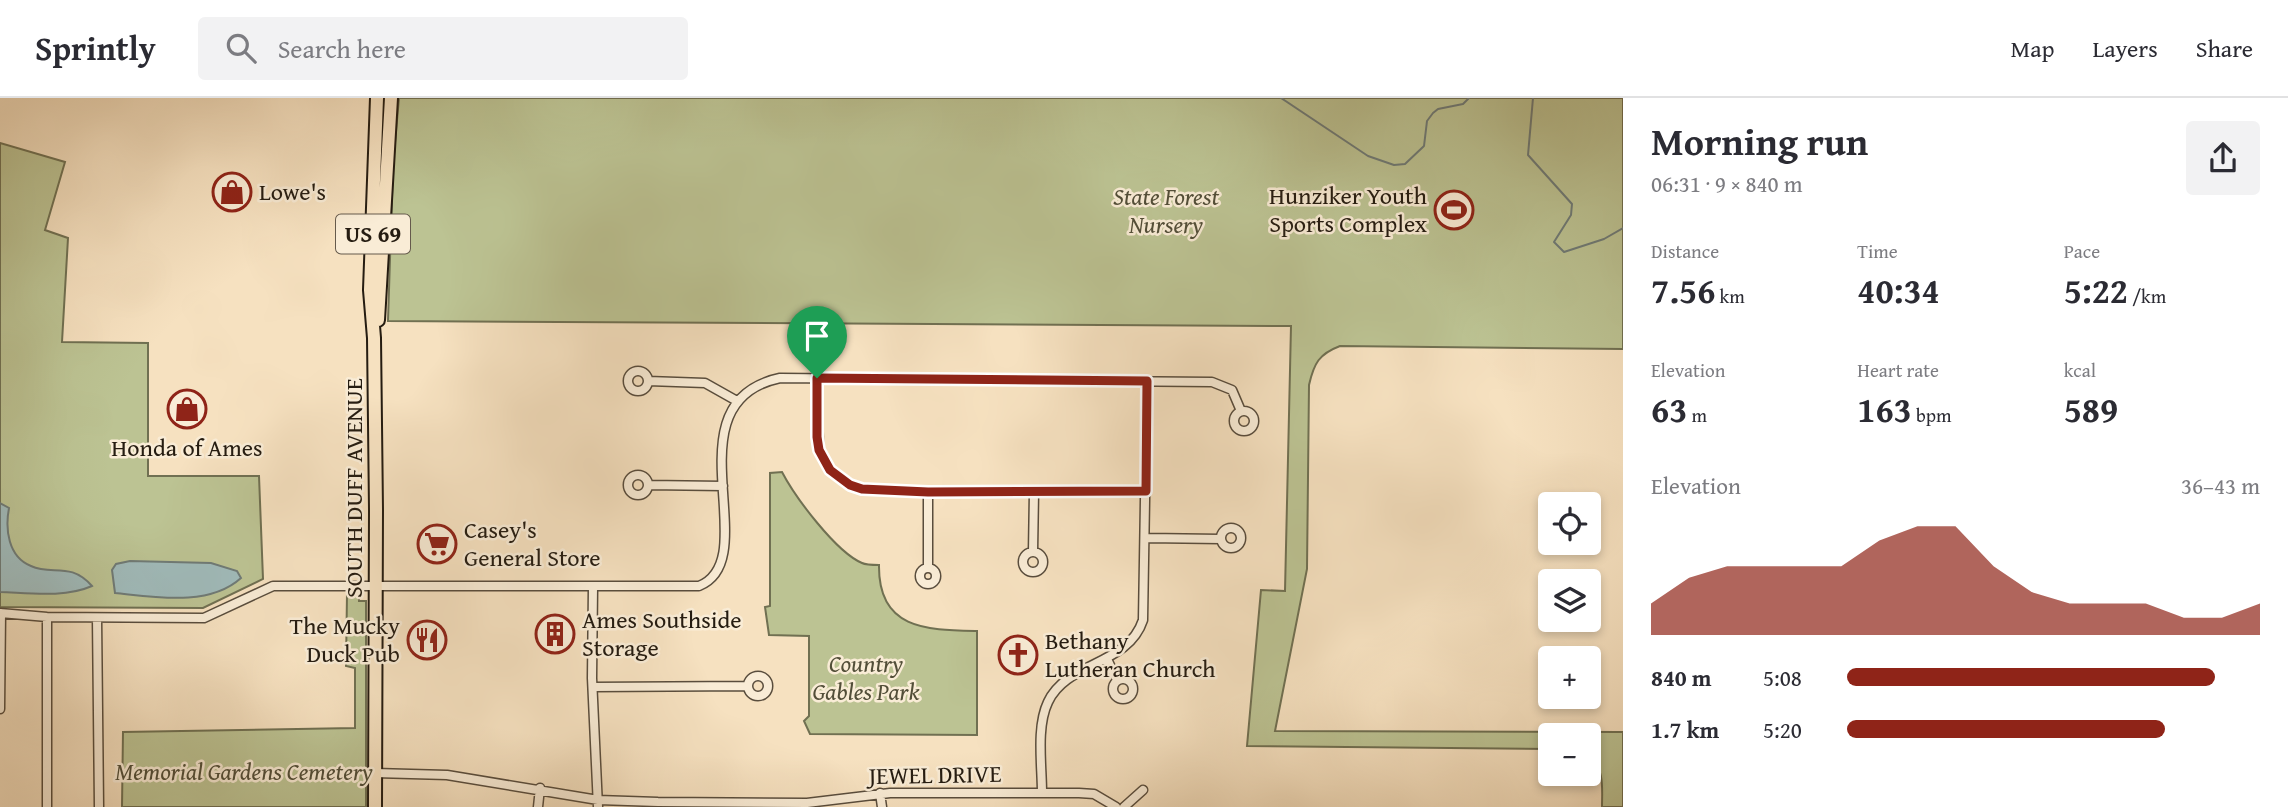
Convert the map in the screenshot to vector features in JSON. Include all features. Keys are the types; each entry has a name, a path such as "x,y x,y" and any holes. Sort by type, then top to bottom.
{"main road":[{"name":"SOUTH DUFF AVENUE","path":"375,807 374,338 370,290 377,98"},
{"name":"SOUTH DUFF AVENUE","path":"374,338 383,271 391,98"}],"street":[{"path":"817,378 817,437 830,470 850,485 862,489 928,492 1146,491"},
{"path":"0,709 0,613 47,617 205,618 273,586 699,586 714,578 723,558 725,427 737,401 765,381 817,378 1220,383 1236,394 1241,411"},
{"path":"648,381 705,383 737,401"},
{"path":"1042,793 1042,722 1049,699 1065,682 1135,640 1143,620 1147,538 1147,381"},
{"path":"648,485 723,486"},
{"path":"928,492 928,568"},
{"path":"1033,552 1034,492"},
{"path":"1147,538 1221,538"},
{"path":"593,587 593,687 598,803"},
{"path":"47,617 47,807"},
{"path":"97,618 99,807"},
{"path":"1107,659 1117,681"},
{"path":"593,687 748,686"},
{"name":"JEWEL DRIVE","path":"375,774 447,775 540,788 598,803 779,805 880,793 1042,793 1094,794 1116,807"},
{"path":"538,807 540,788"},
{"path":"1124,807 1143,790"},
{"path":"880,793 881,807"}],"green space":[{"name":"State Forest Nursery","path":"399,98 1623,98 1623,349 1340,346 1322,356 1315,365 1309,385 1307,569 1275,731 1538,732 1538,749 1247,746 1261,590 1285,591 1291,326 388,321 393,165"},
{"path":"0,143 65,162 45,230 68,238 62,342 148,343 148,476 259,476 263,579 203,608 0,607"},
{"name":"Country Gables Park","path":"782,472 806,509 840,548 862,563 879,565 881,586 887,603 896,614 924,627 977,631 977,735 810,734 804,721 809,716 809,636 769,635 765,607 770,606 770,473"},
{"name":"Memorial Gardens Cemetery","path":"359,593 359,601 366,601 366,807 122,807 123,732 355,728 355,668 346,666 347,594"},
{"name":"State Forest Nursery","path":"1601,732 1623,732 1623,807 1602,807"}],"water":[{"path":"0,503 9,508 10,542 23,562 39,569 69,571 84,578 92,586 59,593 0,592"},
{"path":"130,561 211,563 237,571 241,578 228,587 198,597 164,598 115,593 112,570 116,564"}],"waterway":[{"path":"1281,98 1368,156 1394,165 1405,164 1424,146 1427,121 1433,113 1438,109 1463,104 1469,98"},
{"path":"1533,98 1528,155 1572,204 1571,215 1554,242 1564,252 1604,239 1623,228"}],"place":[{"name":"Lowe's","path":"232,192"},
{"name":"Hunziker Youth Sports Complex","path":"1454,210"},
{"name":"Honda of Ames","path":"187,409"},
{"name":"Casey's General Store","path":"437,544"},
{"name":"Ames Southside Storage","path":"555,634"},
{"name":"The Mucky Duck Pub","path":"427,640"},
{"name":"Bethany Lutheran Church","path":"1018,655"}],"route":[{"path":"817,378 1147,381 1146,491 876,491 850,485 830,470 819,450 817,378"}]}
